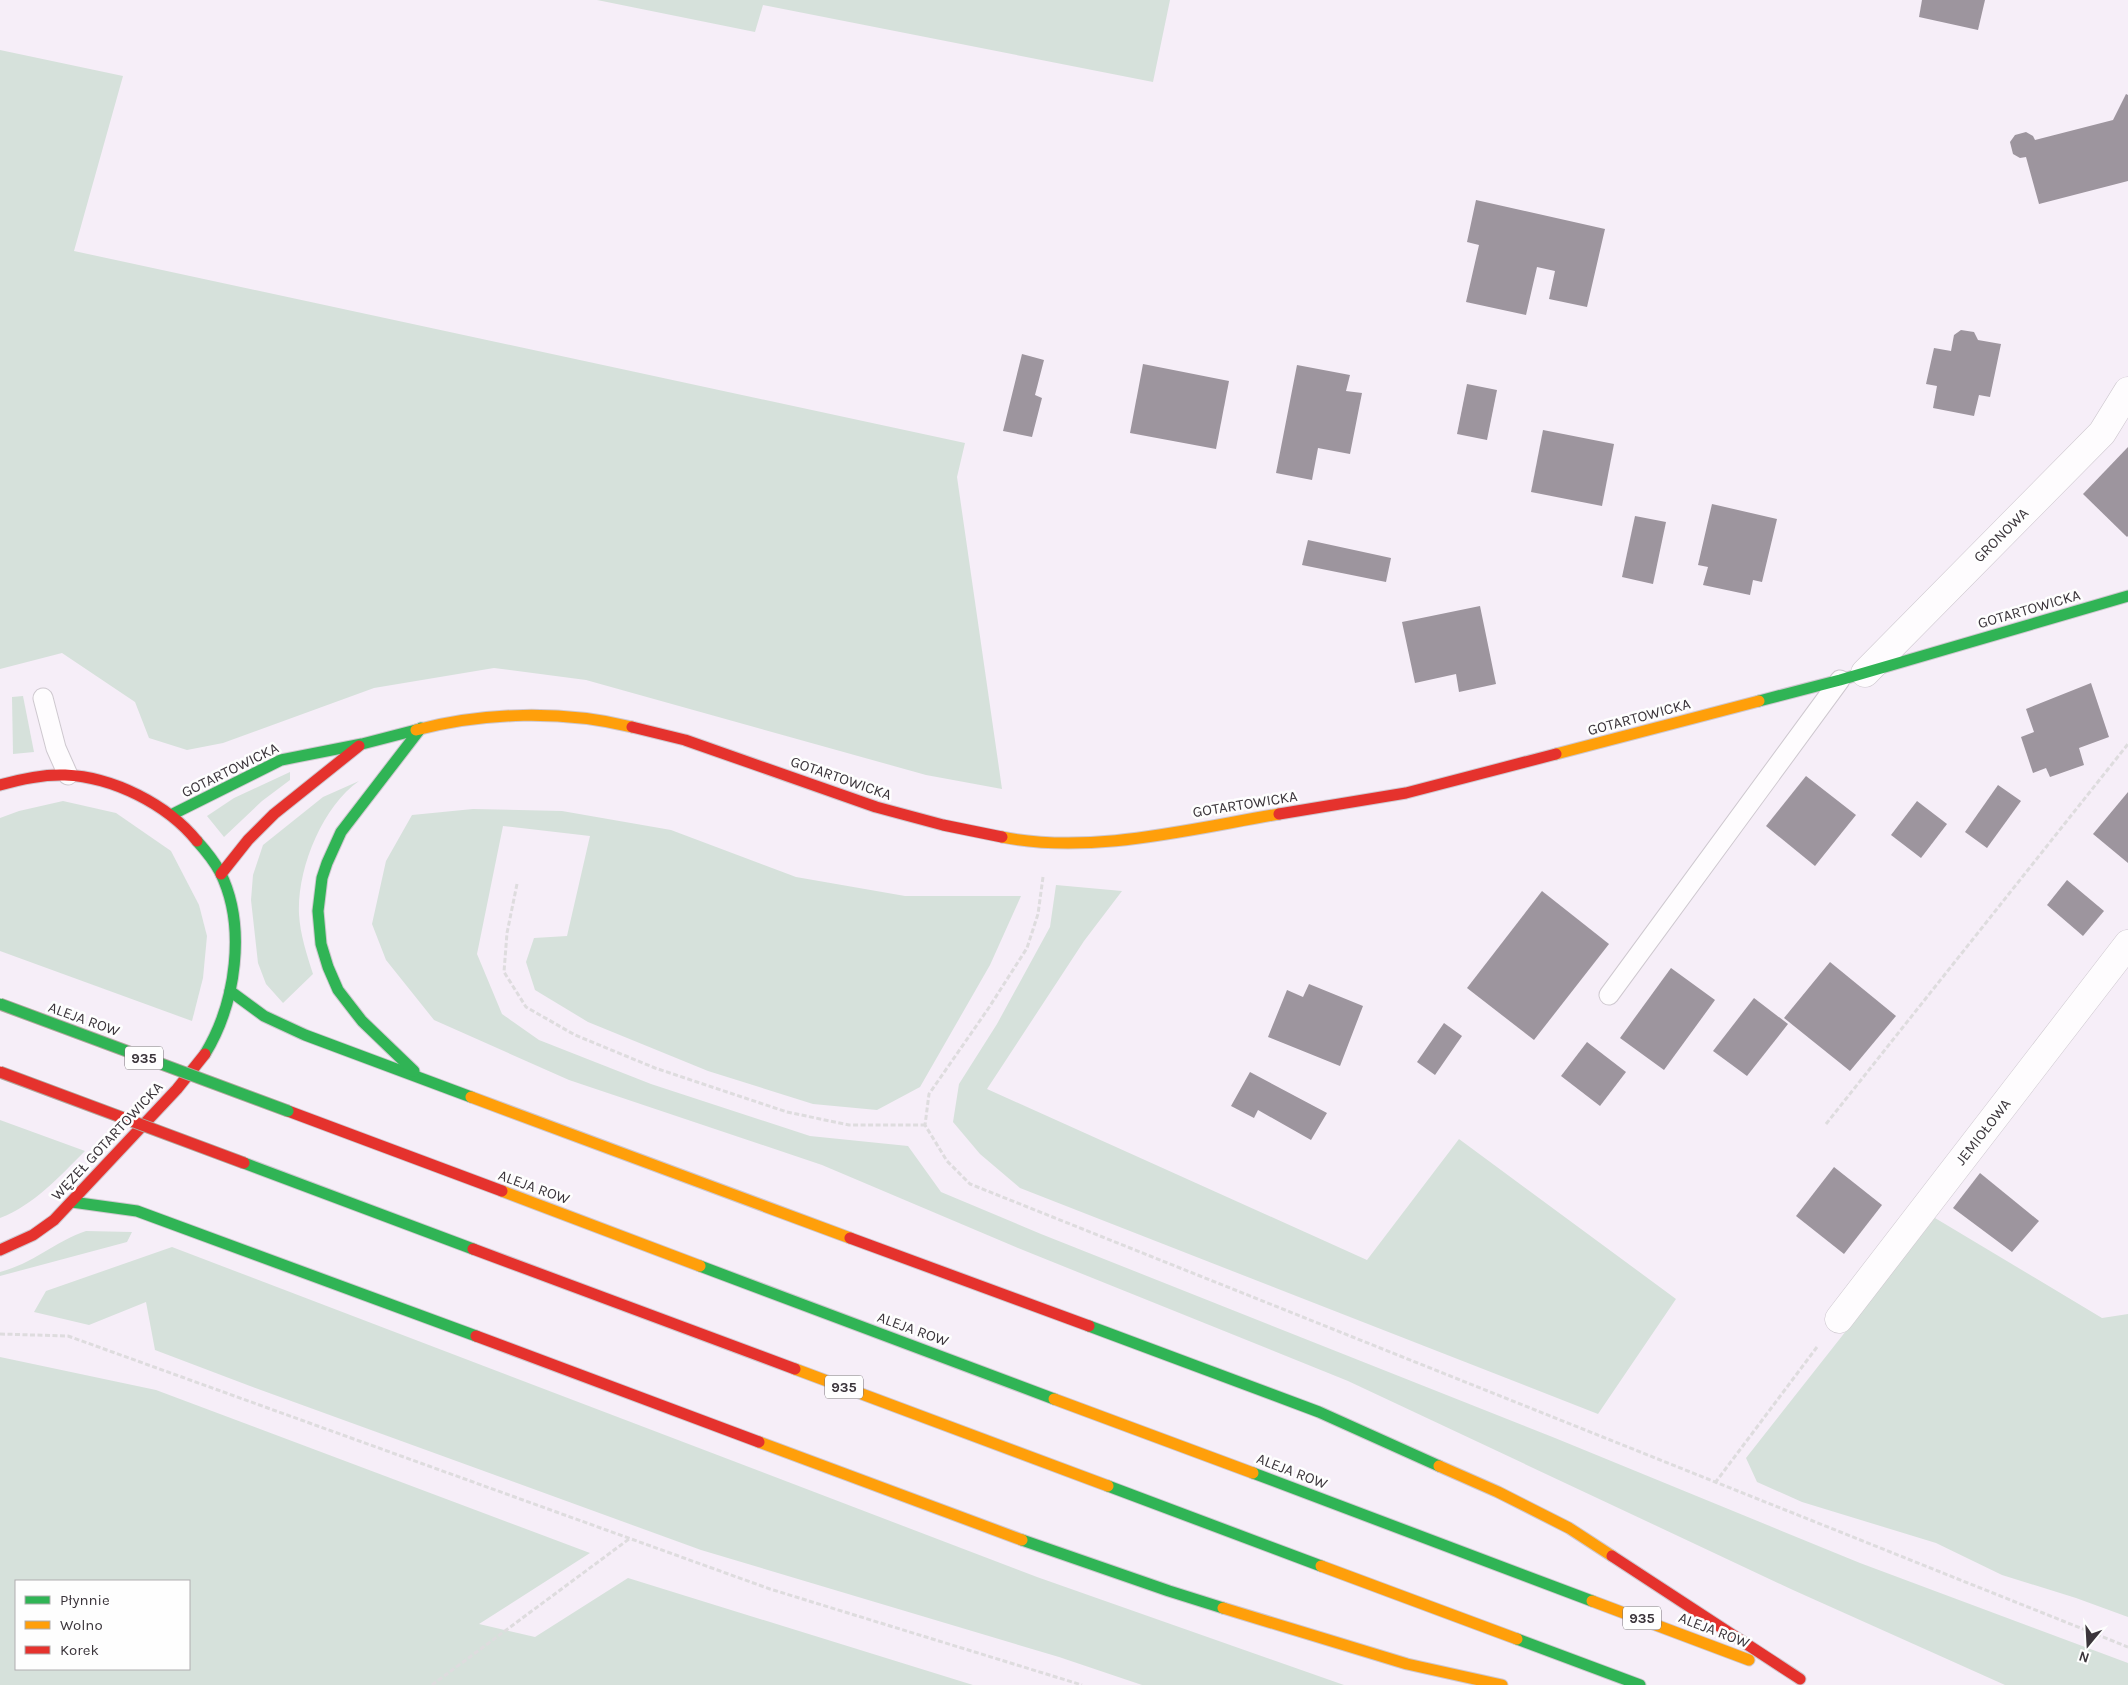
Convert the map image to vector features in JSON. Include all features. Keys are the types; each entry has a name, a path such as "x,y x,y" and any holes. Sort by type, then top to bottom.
{"main road":[{"name":"GOTARTOWICKA","path":"171,815 281,760 362,744 421,728 467,719 555,716 616,724 686,740 906,816 979,833 1012,839 1048,842 1109,842 1406,793 1866,673 2128,596"},
{"path":"421,728 370,795 351,816 338,837 329,856 321,883 318,910 319,932 324,955 338,990 360,1018 421,1077"},
{"name":"GOTARTOWICKA","path":"220,874 248,840 274,814 362,744"},
{"name":"WĘZEŁ GOTARTOWICKA","path":"0,785 42,776 68,775 95,780 121,789 150,802 171,815 192,834 208,853 220,874 228,898 235,945 230,991 217,1030 203,1056 192,1071 54,1220 33,1236 0,1250"},
{"path":"230,991 249,1007 280,1025 421,1077"},
{"name":"ALEJA ROW","path":"0,1004 1640,1617 1804,1681 1569,1528 1416,1454 1310,1409 421,1077"},
{"name":"935","path":"0,1072 1640,1685"},
{"path":"72,1202 122,1208 161,1219 1009,1534 1169,1591 1407,1664 1502,1685"}],"street":[{"name":"GRONOWA","path":"1866,673 2102,433 2128,391"},
{"name":"JEMIOŁOWA","path":"1839,1319 2128,944"}],"lane":[{"path":"1609,995 1840,680"},
{"path":"43,698 56,748 68,775"}],"path":[{"path":"1826,1124 2128,744"},
{"path":"1048,842 1038,914 1027,948 988,1009 928,1094 926,1125 947,1161 970,1184 2128,1647"},
{"path":"517,884 507,933 504,972 526,1007 575,1035 655,1068 787,1112 849,1125 926,1125"},
{"path":"1715,1483 1839,1319"},
{"path":"0,1334 68,1336 770,1589 1082,1685"},
{"path":"432,1685 630,1538"}],"shaded area":[{"path":"597,0 1170,0 1153,82 763,5 755,32"},
{"path":"0,50 123,76 74,251 965,443 957,477 1002,789 926,775 586,680 494,668 374,688 223,743 187,750 149,738 135,702 62,653 0,669"},
{"path":"23,696 34,752 13,754 12,697"},
{"path":"290,772 290,780 262,801 224,837 207,816 234,798"},
{"path":"359,781 334,806 314,840 307,859 299,896 299,914 302,937 313,974 283,1003 266,984 258,963 251,900 253,875 263,845 323,797"},
{"path":"63,801 116,813 171,851 199,905 207,936 203,978 192,1021 0,951 0,818 19,811"},
{"path":"473,809 562,811 671,830 796,877 905,896 1021,896 990,965 920,1087 877,1110 813,1104 708,1071 588,1022 535,990 526,962 534,938 567,936 590,836 503,826 477,954 502,1014 539,1040 651,1084 810,1136 908,1146 941,1192 1041,1234 1555,1438 1860,1563 2128,1663 2128,1685 2005,1685 1793,1590 1348,1381 1018,1248 822,1165 569,1080 434,1020 386,960 372,924 386,861 412,815"},
{"path":"1056,885 1122,891 1084,941 987,1089 1367,1260 1459,1139 1676,1299 1598,1414 1020,1188 980,1154 953,1122 959,1084 997,1024 1050,927"},
{"path":"0,1120 85,1151 35,1198 0,1218"},
{"path":"1935,1218 2102,1318 2128,1314 2128,1617 2076,1598 2002,1575 1936,1543 1802,1502 1757,1482 1746,1458"},
{"path":"86,1231 132,1232 127,1242 0,1276 0,1272 23,1264 64,1240"},
{"path":"172,1247 1037,1577 1344,1685 1142,1685 1059,1657 701,1550 155,1350 146,1302 89,1325 34,1312 46,1291"},
{"path":"0,1357 156,1390 590,1553 479,1624 535,1637 628,1578 973,1685 0,1685"}],"building":[{"path":"1922,0 1985,0 1978,30 1919,17"},
{"path":"2126,94 2128,95 2128,181 2039,204 2026,157 2020,158 2013,154 2010,142 2015,135 2026,132 2033,136 2035,140 2113,120"},
{"path":"1476,200 1605,229 1587,307 1549,299 1555,271 1537,267 1526,315 1466,302 1479,245 1467,242"},
{"path":"1961,330 1974,332 1978,340 2001,344 1990,397 1979,395 1974,416 1933,408 1937,386 1926,384 1934,348 1951,351 1954,335"},
{"path":"1022,354 1044,360 1035,395 1042,398 1032,437 1003,431"},
{"path":"1143,364 1229,381 1216,449 1130,433"},
{"path":"1297,365 1350,375 1346,391 1362,393 1350,454 1318,448 1312,480 1276,473"},
{"path":"1467,384 1497,390 1487,440 1457,434"},
{"path":"1543,430 1614,444 1602,506 1531,492"},
{"path":"2128,447 2128,536 2127,537 2083,494"},
{"path":"1712,504 1777,519 1762,582 1753,580 1750,595 1703,585 1708,567 1698,565"},
{"path":"1635,516 1666,522 1653,584 1622,577"},
{"path":"1308,540 1391,558 1386,582 1302,565"},
{"path":"1480,606 1496,684 1459,692 1456,674 1415,683 1402,622"},
{"path":"2091,683 2109,737 2079,748 2084,765 2050,777 2046,768 2033,773 2021,737 2034,732 2026,709"},
{"path":"1806,776 1856,815 1815,866 1766,826"},
{"path":"1998,785 2021,801 1987,848 1965,832"},
{"path":"2128,792 2128,863 2093,834"},
{"path":"1917,801 1947,824 1921,858 1891,835"},
{"path":"2067,880 2104,911 2083,936 2047,905"},
{"path":"1542,891 1609,944 1534,1040 1467,988"},
{"path":"1830,962 1896,1016 1850,1071 1784,1018"},
{"path":"1671,968 1715,1000 1664,1070 1620,1038"},
{"path":"1309,984 1363,1006 1340,1066 1268,1037 1287,990 1303,997"},
{"path":"1754,998 1788,1024 1747,1076 1713,1051"},
{"path":"1444,1023 1462,1036 1435,1075 1417,1062"},
{"path":"1587,1042 1626,1072 1600,1106 1561,1076"},
{"path":"1250,1072 1327,1113 1311,1140 1258,1110 1254,1118 1231,1106"},
{"path":"1834,1167 1882,1205 1844,1254 1796,1216"},
{"path":"1980,1173 2039,1221 2012,1252 1953,1208"}],"traffic: fast":[{"path":"1759,701 1840,680 2128,596"},
{"path":"414,1071 362,1021 338,990 321,944 318,911 322,878 341,832 421,728"},
{"path":"171,815 281,760 362,744 416,730"},
{"path":"197,841 210,856 220,872 228,893 233,916 235,940 234,964 224,1012 216,1034 205,1054"},
{"path":"230,991 264,1016 305,1035 471,1097"},
{"path":"0,1004 288,1111"},
{"path":"244,1163 473,1249"},
{"path":"72,1202 137,1211 476,1336"},
{"path":"700,1266 1054,1399"},
{"path":"1089,1326 1319,1412 1439,1466"},
{"path":"1253,1473 1592,1601"},
{"path":"1108,1486 1321,1566"},
{"path":"1022,1540 1223,1608"},
{"path":"1517,1639 1640,1685"}],"traffic: slow":[{"path":"1556,754 1759,701"},
{"path":"416,730 469,720 524,715 578,718 632,727"},
{"path":"1002,837 1036,842 1105,842 1176,833 1279,814"},
{"path":"471,1097 850,1238"},
{"path":"502,1191 700,1266"},
{"path":"795,1369 1108,1486"},
{"path":"1054,1399 1253,1473"},
{"path":"759,1442 1022,1540"},
{"path":"1439,1466 1498,1492 1569,1528 1612,1556"},
{"path":"1321,1566 1517,1639"},
{"path":"1592,1601 1749,1660"},
{"path":"1223,1608 1407,1664 1502,1685"}],"traffic: jam":[{"path":"632,727 685,740 876,807 943,825 1002,837"},
{"path":"221,874 248,840 274,814 359,746"},
{"path":"1279,814 1406,793 1556,754"},
{"path":"0,785 49,775 83,777 102,781 120,787 155,804 185,828 197,841"},
{"path":"0,1250 33,1235 54,1220 177,1089 205,1054"},
{"path":"0,1072 244,1163"},
{"path":"288,1111 502,1191"},
{"path":"850,1238 1089,1326"},
{"path":"473,1249 795,1369"},
{"path":"476,1336 759,1442"},
{"path":"1612,1556 1800,1679"}]}
